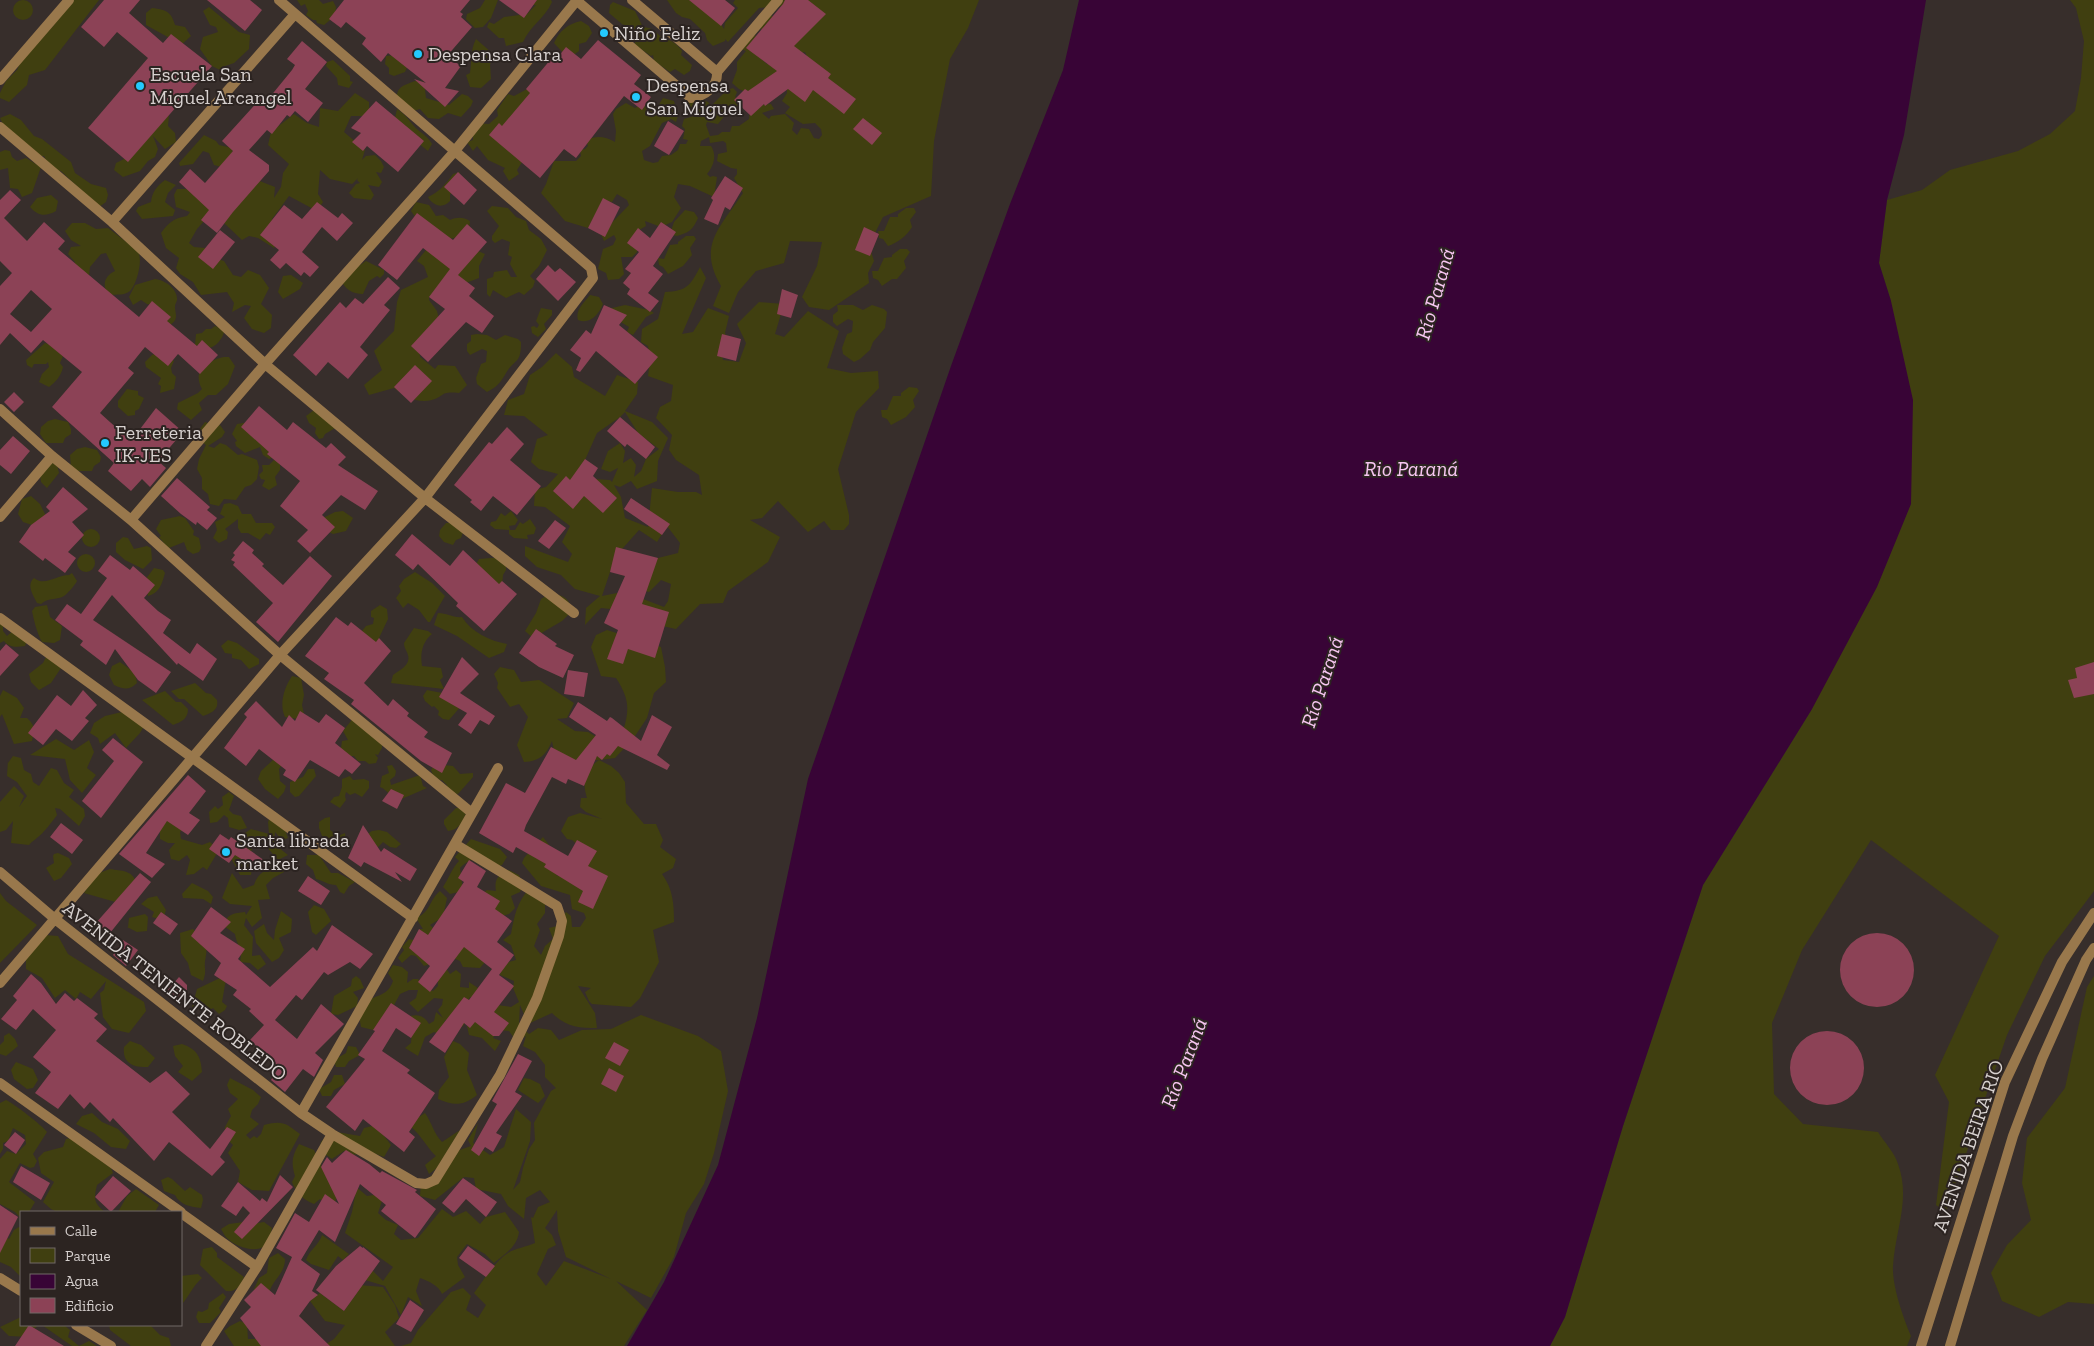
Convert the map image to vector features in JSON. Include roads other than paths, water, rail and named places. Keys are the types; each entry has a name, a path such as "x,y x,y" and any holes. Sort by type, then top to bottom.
{"street":[{"path":"0,80 69,0"},
{"path":"0,983 280,654 425,498 594,278 591,268 279,0"},
{"path":"131,520 265,364 454,152 577,0 691,98 705,94 710,90 715,83 716,72 778,0"},
{"path":"632,0 716,72"},
{"path":"112,222 295,14"},
{"path":"0,127 112,222 265,364 425,498 574,612"},
{"path":"0,409 52,456 131,520 280,654 472,813"},
{"path":"0,517 52,456"},
{"path":"0,618 412,918"},
{"path":"301,1113 498,768"},
{"name":"AVENIDA TENIENTE ROBLEDO","path":"0,872 55,919 301,1113 332,1134 416,1182 426,1184 435,1180 500,1075 537,998 559,936 562,921 557,906 455,844"},
{"name":"AVENIDA BEIRA RIO","path":"1921,1346 2005,1082 2062,962 2094,913"},
{"name":"AVENIDA BEIRA RIO","path":"1950,1346 2013,1136 2042,1059 2086,960 2094,948"},
{"path":"0,1083 180,1211"},
{"path":"206,1346 257,1267 332,1134"},
{"path":"182,1213 257,1267"},
{"path":"0,1278 20,1290"},
{"path":"78,1326 111,1346"}],"water":[{"name":"Rio Paraná","path":"1079,0 1926,0 1904,135 1887,200 1879,263 1891,301 1913,400 1911,504 1877,587 1812,709 1703,885 1623,1126 1565,1317 1550,1346 627,1346 664,1282 718,1165 757,1018 808,779 951,366 1010,204 1063,70"}],"place":[{"name":"Niño Feliz","path":"604,33"},
{"name":"Despensa Clara","path":"418,54"},
{"name":"Escuela San Miguel Arcangel","path":"140,86"},
{"name":"Despensa San Miguel","path":"636,97"},
{"name":"Ferreteria IK-JES","path":"105,443"},
{"name":"Santa librada market","path":"226,852"}],"water label":[{"name":"Río Paraná","path":"1435,294"},
{"name":"Río Paraná","path":"1322,682"},
{"name":"Río Paraná","path":"1184,1063"}]}
